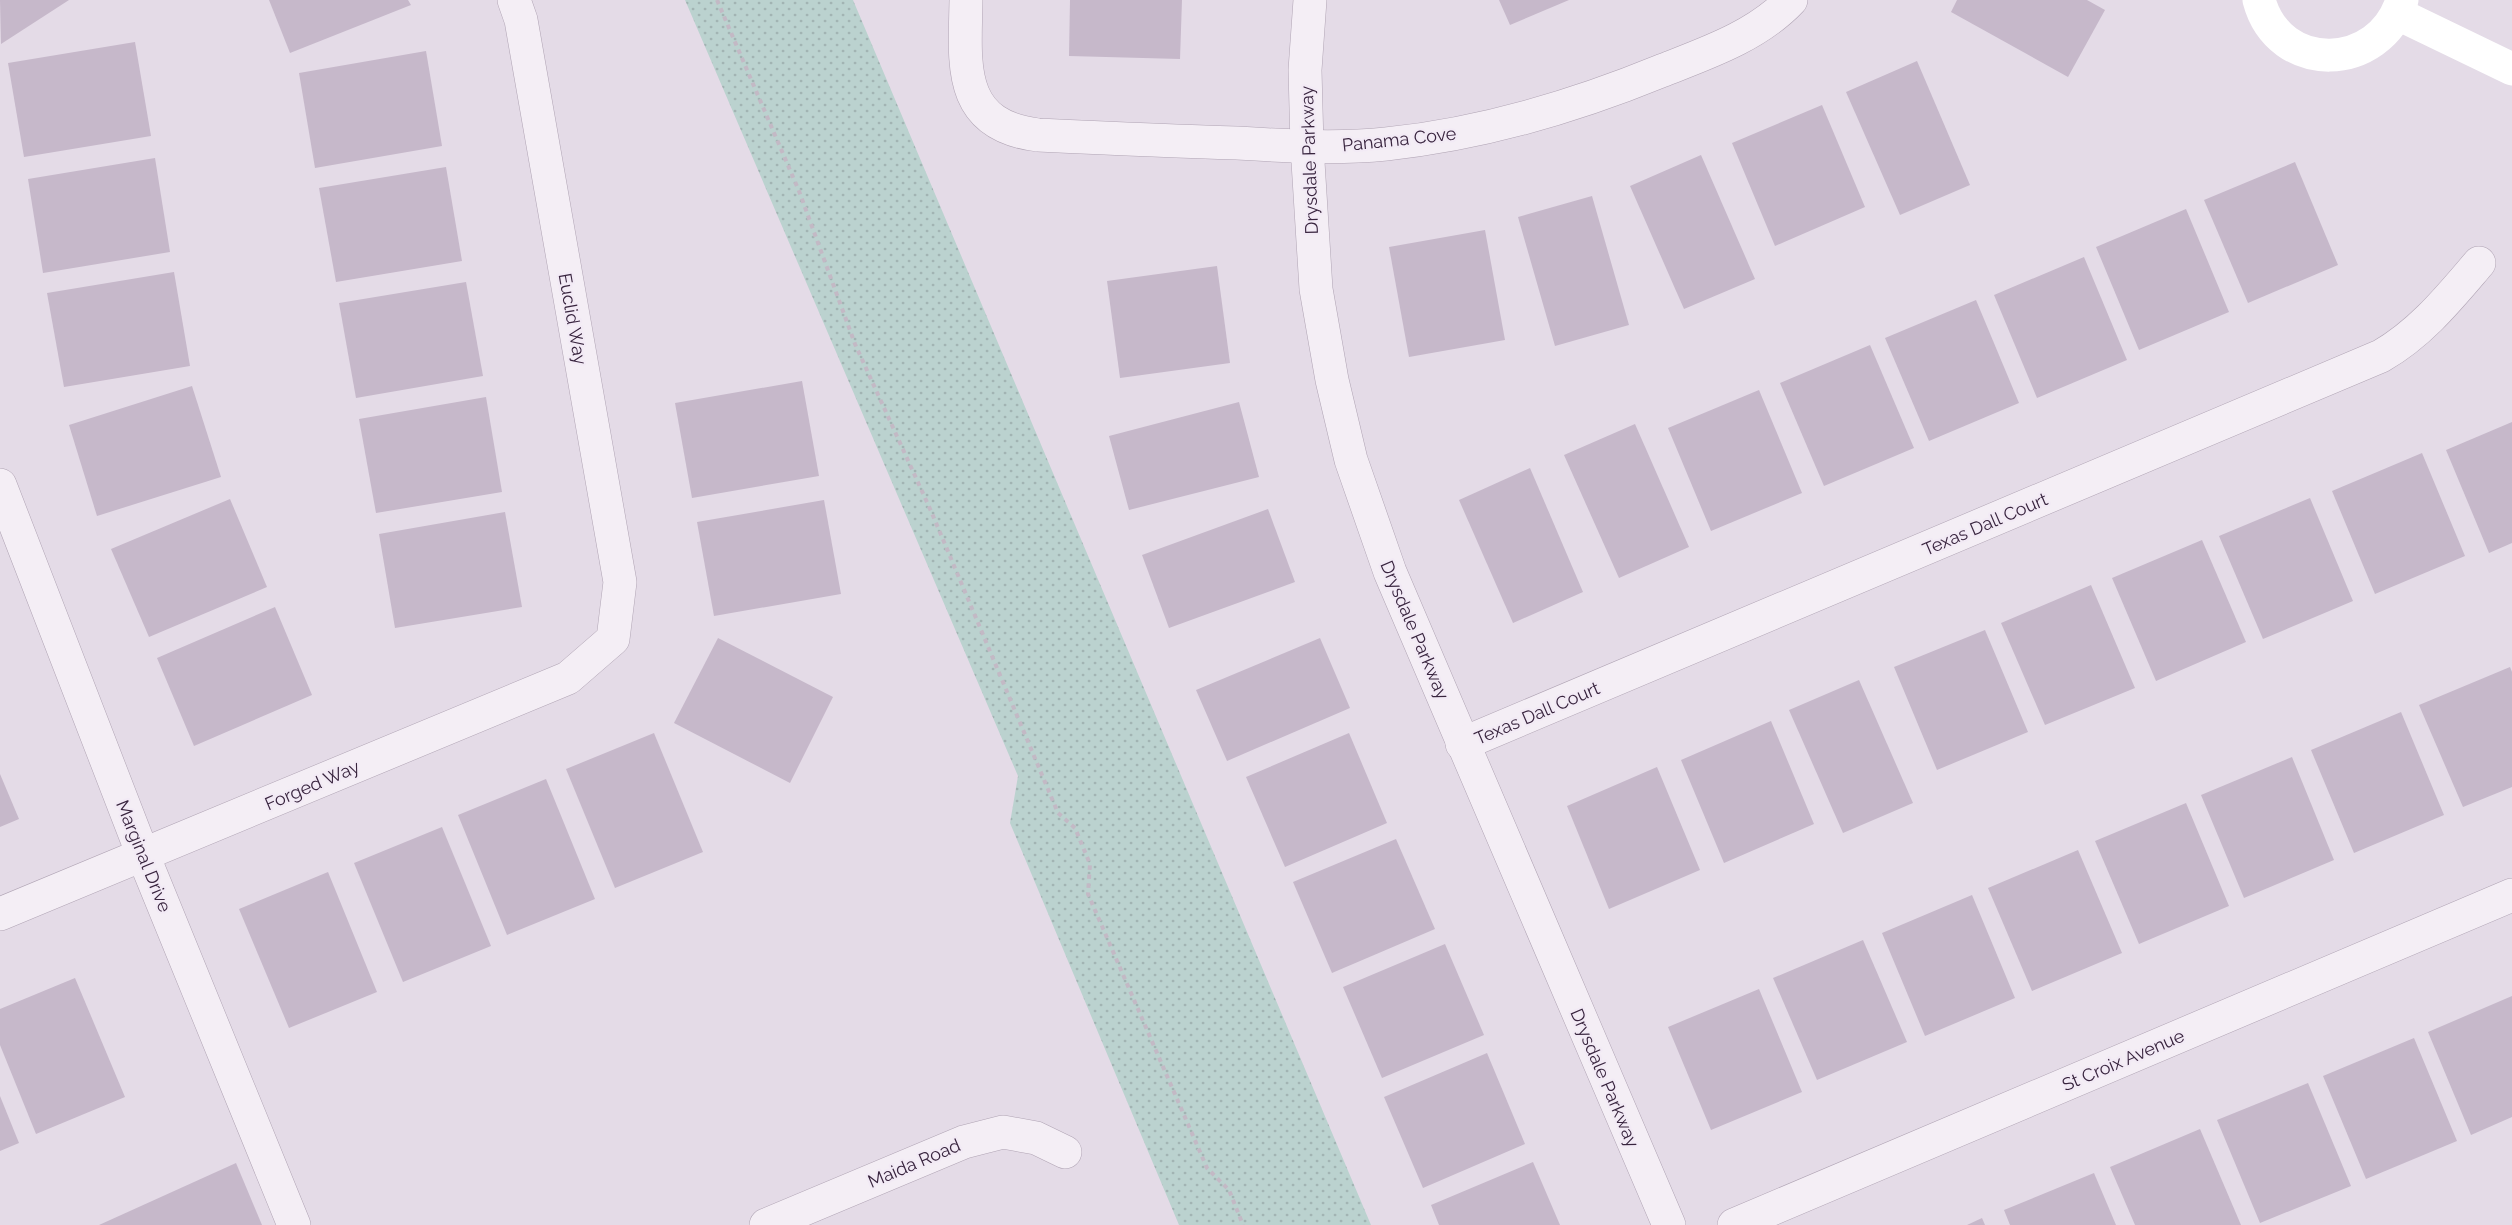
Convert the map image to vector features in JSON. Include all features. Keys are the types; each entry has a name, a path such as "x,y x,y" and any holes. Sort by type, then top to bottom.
{"street":[{"name":"Euclid Way","path":"514,0 521,20 620,582 613,639"},
{"name":"Panama Cove","path":"966,0 966,73 970,87 984,112 1008,128 1038,135 1307,146 1384,144 1428,139 1549,112 1640,80 1761,27 1791,0"},
{"name":"Drysdale Parkway","path":"1310,0 1305,70 1307,146 1316,289 1341,422 1376,534 1462,744 1669,1225"},
{"path":"2259,0 2262,11 2275,32 2294,47 2317,55 2341,55 2364,48 2384,33 2400,7 2512,69"},
{"name":"Texas Dall Court","path":"1462,744 2381,356 2401,345 2418,331 2479,263"},
{"name":"Marginal Drive","path":"0,485 142,855 294,1225"},
{"name":"Forged Way","path":"0,914 568,678 613,639"},
{"name":"St Croix Avenue","path":"1734,1225 2512,895"},
{"name":"Maida Road","path":"766,1225 963,1142 1003,1132 1036,1138 1065,1152"}],"path":[{"path":"717,0 799,191 855,344 931,512 1058,813 1075,828 1090,864 1088,894 1207,1168 1229,1190 1243,1225"}],"green space":[{"path":"685,0 853,0 1371,1225 1179,1225 1010,823 1018,776"}],"building":[{"path":"0,0 69,0 1,44"},
{"path":"269,0 408,0 411,5 290,53"},
{"path":"1070,0 1182,0 1180,59 1069,56"},
{"path":"1499,0 1569,0 1510,25"},
{"path":"1957,0 2087,0 2105,10 2068,77 1951,12"},
{"path":"135,42 151,136 24,157 8,63"},
{"path":"426,51 442,146 315,168 299,73"},
{"path":"1917,61 1970,185 1900,215 1846,92"},
{"path":"1822,105 1865,207 1775,246 1732,143"},
{"path":"1701,155 1755,279 1684,309 1630,186"},
{"path":"155,158 170,252 43,273 28,179"},
{"path":"2295,162 2338,265 2248,303 2204,200"},
{"path":"446,167 462,261 336,282 319,188"},
{"path":"1592,196 1629,325 1555,346 1518,217"},
{"path":"2186,209 2229,312 2139,350 2096,247"},
{"path":"1485,230 1505,340 1409,357 1389,247"},
{"path":"2084,257 2127,360 2037,398 1994,295"},
{"path":"1217,266 1230,363 1120,378 1107,281"},
{"path":"174,272 190,366 64,387 47,293"},
{"path":"466,282 483,376 356,398 339,303"},
{"path":"1976,300 2019,403 1929,441 1885,338"},
{"path":"1870,345 1914,448 1824,486 1780,383"},
{"path":"802,381 819,476 692,498 675,403"},
{"path":"192,386 221,477 97,516 69,425"},
{"path":"1759,390 1802,493 1711,531 1668,428"},
{"path":"486,397 502,492 376,513 359,419"},
{"path":"1239,402 1259,477 1129,510 1109,436"},
{"path":"2512,422 2512,543 2489,553 2446,450"},
{"path":"1635,424 1689,547 1619,578 1564,455"},
{"path":"2422,453 2465,556 2375,594 2332,491"},
{"path":"1530,468 1583,592 1513,623 1459,500"},
{"path":"2310,498 2353,601 2263,639 2219,536"},
{"path":"230,499 267,587 149,637 111,549"},
{"path":"824,500 841,594 714,616 697,522"},
{"path":"1268,509 1295,582 1169,628 1142,555"},
{"path":"505,512 522,607 395,628 379,534"},
{"path":"2202,540 2246,642 2156,681 2112,578"},
{"path":"2091,585 2135,688 2045,725 2001,623"},
{"path":"275,607 312,695 194,746 157,658"},
{"path":"1985,630 2028,732 1937,770 1894,667"},
{"path":"718,638 833,697 790,783 674,723"},
{"path":"1320,638 1350,708 1227,761 1196,690"},
{"path":"2510,667 2512,672 2512,787 2463,807 2419,705"},
{"path":"1859,680 1913,803 1843,833 1789,710"},
{"path":"2401,712 2444,815 2354,853 2311,750"},
{"path":"1771,721 1814,824 1724,863 1681,760"},
{"path":"654,733 703,852 615,888 566,769"},
{"path":"1349,733 1387,823 1285,867 1246,777"},
{"path":"2292,757 2334,860 2244,898 2201,795"},
{"path":"1657,767 1700,870 1609,909 1567,806"},
{"path":"0,774 19,819 0,827"},
{"path":"546,779 595,899 507,935 458,815"},
{"path":"2186,803 2229,906 2139,944 2095,841"},
{"path":"442,827 491,946 403,982 354,863"},
{"path":"1396,839 1435,929 1332,973 1293,882"},
{"path":"2078,850 2122,953 2032,991 1988,888"},
{"path":"328,872 377,992 289,1028 239,909"},
{"path":"1972,895 2015,998 1925,1036 1882,933"},
{"path":"1863,940 1907,1042 1817,1080 1773,978"},
{"path":"1445,944 1484,1035 1382,1078 1343,987"},
{"path":"75,978 125,1097 36,1134 0,1045 0,1009"},
{"path":"1759,989 1802,1092 1711,1130 1668,1027"},
{"path":"2512,996 2512,1117 2471,1135 2428,1032"},
{"path":"2414,1038 2457,1141 2366,1179 2323,1076"},
{"path":"1487,1053 1525,1144 1423,1188 1384,1097"},
{"path":"2308,1083 2351,1186 2260,1223 2217,1120"},
{"path":"0,1096 19,1143 0,1151"},
{"path":"2200,1129 2241,1225 2135,1225 2110,1167"},
{"path":"1533,1162 1560,1225 1439,1225 1431,1205"},
{"path":"236,1163 262,1225 99,1225"},
{"path":"2094,1173 2116,1225 2010,1225 2004,1210"},
{"path":"1982,1218 1985,1225 1967,1225"}]}
